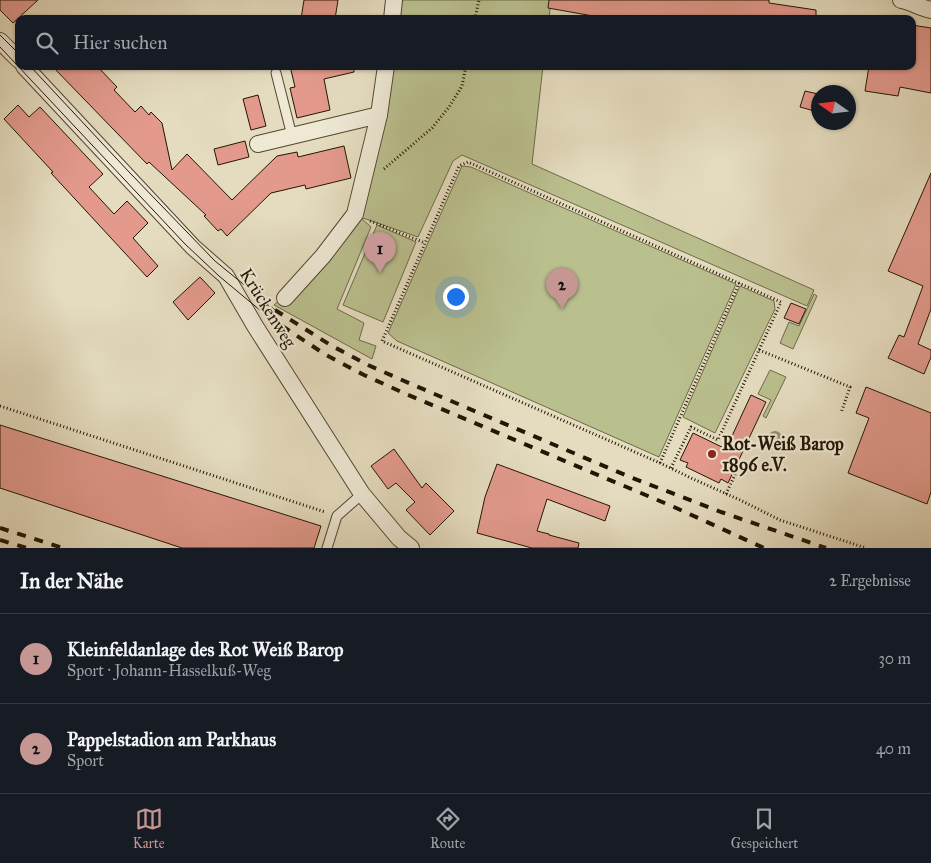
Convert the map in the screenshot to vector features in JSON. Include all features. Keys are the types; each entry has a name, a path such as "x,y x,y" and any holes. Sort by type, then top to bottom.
{"street":[{"path":"392,15 394,0"},
{"path":"901,0 931,10"},
{"path":"0,41 15,56"},
{"name":"Krückenweg","path":"28,70 194,247 226,276 362,494 399,538 411,548"},
{"path":"285,298 323,256 355,214 379,115 385,70"},
{"path":"258,144 379,115"}],"lane":[{"path":"276,73 292,136"},
{"path":"327,548 337,516 362,494"}],"path":[{"path":"476,15 479,0"},
{"path":"382,171 432,128 449,107 462,86 465,70"},
{"path":"671,468 691,427 718,440 781,302 468,162 459,166 382,341 660,463 780,520 866,548"},
{"path":"355,214 425,243"},
{"path":"660,463 739,283"},
{"path":"759,350 850,387 841,413"},
{"path":"0,406 337,516"},
{"path":"726,494 740,464 738,463"}],"green space":[{"path":"401,0 551,0 549,15 398,15"},
{"path":"386,70 543,70 532,164 814,290 807,306 462,155 453,161 418,237 360,217 371,227 337,309 364,323 359,340 376,346 372,359 274,305 299,283 355,214"},
{"path":"462,166 471,167 736,284 659,457 397,341 388,333"},
{"path":"377,225 416,242 383,322 343,305"},
{"path":"740,286 774,301 775,309 715,433 683,417"},
{"path":"814,294 817,296 793,349 780,343 789,322 799,326"},
{"path":"770,370 786,377 766,418 763,416 771,400 758,394"}],"building":[{"path":"0,0 38,0 22,15 15,15 13,23 0,10"},
{"path":"304,0 338,0 336,15 302,15"},
{"path":"549,0 769,0 769,3 816,10 816,15 587,15 548,8"},
{"path":"916,26 931,28 931,93 900,87 898,96 865,91 868,70 916,70"},
{"path":"56,70 101,70 117,87 114,90 135,112 141,106 149,115 151,112 162,123 172,170 187,154 232,200 277,156 297,152 298,157 344,146 351,178 306,189 305,185 271,193 227,236 221,229 218,231 204,216 206,215 149,162 147,164"},
{"path":"291,70 354,70 354,72 324,79 330,110 297,118 290,88 295,87"},
{"path":"805,91 811,92 811,110 800,107"},
{"path":"258,95 266,126 251,130 243,99"},
{"path":"18,105 29,117 40,107 103,174 89,187 114,214 127,201 148,223 133,238 158,266 147,277 4,119"},
{"path":"245,141 249,157 218,165 214,149"},
{"path":"931,173 931,309 918,344 931,350 931,357 924,374 888,358 899,335 904,337 923,286 888,271"},
{"path":"200,277 215,293 188,320 173,302"},
{"path":"791,303 806,309 799,324 784,318"},
{"path":"866,387 931,413 931,492 927,504 848,473 869,418 856,413"},
{"name":"Rot-Weiß Barop 1896 e.V.","path":"751,395 766,402 728,483 721,479 719,483 686,467 688,463 680,460 693,433 726,449"},
{"path":"0,425 321,526 314,548 182,548 0,488"},
{"path":"394,449 422,488 426,483 454,511 430,535 406,510 415,502 396,483 388,489 371,466"},
{"path":"497,464 610,506 605,521 547,499 537,531 579,543 578,548 532,548 477,533 485,497"}],"tram line":[{"path":"0,35 15,50"},
{"path":"0,47 15,63"},
{"path":"22,70 185,244 219,276 267,316"},
{"path":"34,70 215,261 275,310"}],"railway":[{"path":"275,310 332,346 368,365 411,384 630,477 721,512 826,548"},
{"path":"267,316 326,355 364,375 674,507 764,548"},
{"path":"0,528 63,548"},
{"path":"0,540 27,548"}],"place":[{"name":"Kleinfeldanlage des Rot Weiß Barop","path":"380,273"},
{"name":"Pappelstadion am Parkhaus","path":"562,309"},
{"name":"Rot-Weiß Barop 1896 e.V.","path":"712,454"}]}
